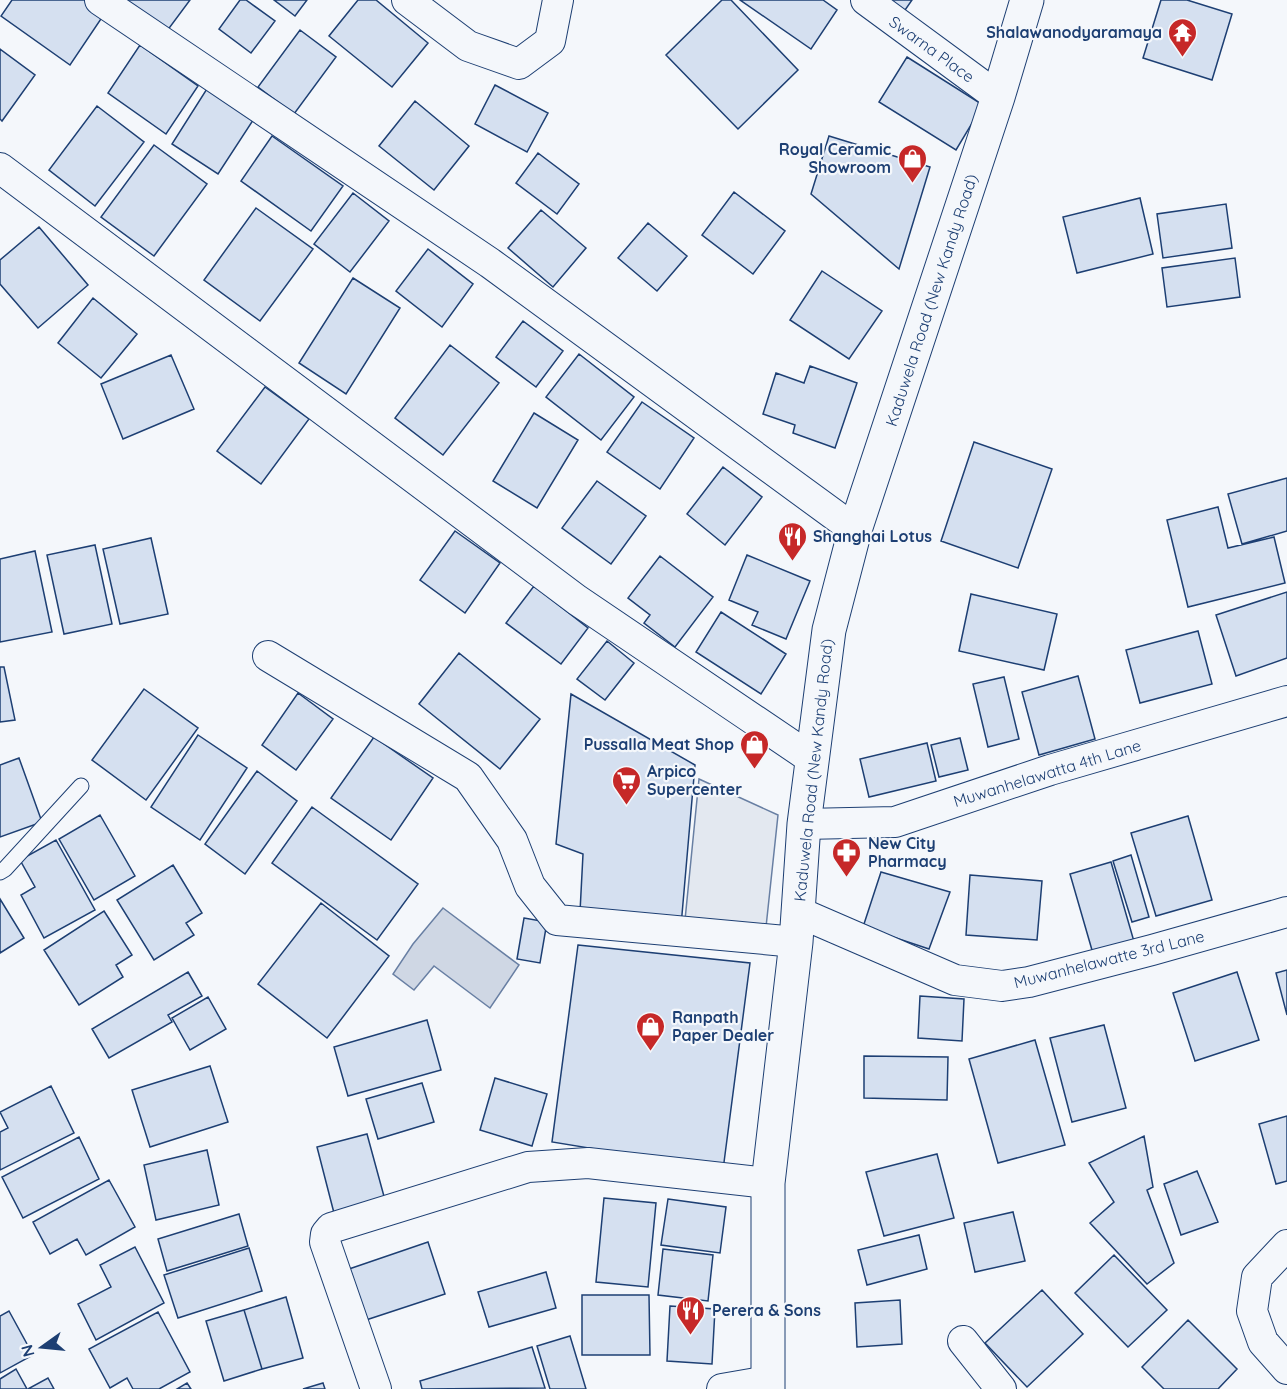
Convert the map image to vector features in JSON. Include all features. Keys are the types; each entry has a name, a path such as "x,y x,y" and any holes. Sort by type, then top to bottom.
{"main road":[{"name":"Kaduwela Road (New Kandy Road)","path":"768,1385 768,1183 797,927 804,824 829,630 855,530 998,97 1027,0"}],"street":[{"path":"100,0 490,263 855,530"},
{"path":"406,0 468,46 519,64 550,41 558,0"},
{"name":"Swarna Place","path":"866,0 998,97"},
{"path":"0,168 577,600 812,759"},
{"name":"Muwanhelawatte 3rd Lane","path":"268,656 468,777 512,840 530,886 557,920 797,927 955,980 1002,986 1029,982 1118,959 1287,912"},
{"name":"Muwanhelawatta 4th Lane","path":"804,824 895,822 1050,770 1287,701"},
{"path":"376,1389 325,1242 326,1234 332,1228 528,1167 588,1163 768,1183"},
{"path":"1287,1245 1257,1277 1252,1311 1263,1342 1287,1369"},
{"path":"963,1341 1001,1389"},
{"path":"722,1389 768,1385"}],"lane":[{"path":"0,872 81,786"}],"shaded area":[{"path":"699,779 778,815 766,927 685,920"},
{"path":"443,908 519,965 490,1008 434,966 414,990 393,974 413,944"}],"building":[{"path":"12,0 92,0 107,10 70,65 1,16"},
{"path":"126,0 190,0 167,31"},
{"path":"240,0 246,0 275,21 251,53 219,29"},
{"path":"274,0 307,0 295,16"},
{"path":"358,0 376,0 428,43 392,87 329,36"},
{"path":"722,0 731,0 798,70 738,129 666,55"},
{"path":"740,0 823,0 837,10 811,49"},
{"path":"885,0 912,0 903,13"},
{"path":"1161,0 1187,0 1232,14 1212,80 1143,58"},
{"path":"300,30 336,57 294,114 258,87"},
{"path":"140,45 198,86 166,134 108,93"},
{"path":"0,49 35,75 2,121 0,119"},
{"path":"907,57 983,105 956,150 879,102"},
{"path":"210,84 257,114 218,174 172,144"},
{"path":"495,85 548,113 527,152 475,124"},
{"path":"415,101 469,146 434,190 379,146"},
{"path":"97,106 144,142 95,206 49,170"},
{"path":"272,136 343,186 311,231 241,181"},
{"path":"829,136 930,167 899,269 811,194"},
{"path":"154,145 207,184 154,256 101,217"},
{"path":"538,153 579,184 557,214 516,183"},
{"path":"734,192 785,231 753,274 702,235"},
{"path":"353,193 389,221 350,272 314,244"},
{"path":"1140,198 1153,254 1077,273 1063,217"},
{"path":"1226,204 1232,248 1163,258 1157,214"},
{"path":"256,208 313,249 260,321 204,280"},
{"path":"541,210 586,248 553,287 508,248"},
{"path":"648,223 687,256 657,291 618,258"},
{"path":"39,227 88,285 38,328 0,284 0,260"},
{"path":"428,249 473,284 442,327 396,291"},
{"path":"1235,258 1240,297 1167,307 1162,268"},
{"path":"822,271 882,311 849,359 790,320"},
{"path":"353,278 400,308 346,394 299,363"},
{"path":"93,298 137,334 101,378 58,343"},
{"path":"523,321 563,351 536,387 496,357"},
{"path":"450,345 499,383 443,455 395,418"},
{"path":"579,354 634,397 601,440 546,397"},
{"path":"171,355 194,409 123,439 101,384"},
{"path":"810,366 857,383 835,448 793,433 795,425 763,414 776,373 804,383"},
{"path":"265,387 309,419 261,484 217,451"},
{"path":"642,402 694,438 660,489 607,452"},
{"path":"534,413 578,440 537,508 493,481"},
{"path":"974,442 1052,469 1018,568 941,541"},
{"path":"723,467 762,497 725,545 687,514"},
{"path":"1287,478 1287,531 1242,544 1228,494"},
{"path":"597,481 646,516 611,564 562,528"},
{"path":"1218,507 1228,548 1274,537 1285,583 1188,607 1167,520"},
{"path":"455,531 500,563 465,613 420,580"},
{"path":"151,538 168,614 120,624 103,549"},
{"path":"95,545 112,624 64,634 47,555"},
{"path":"35,551 52,632 0,642 0,559"},
{"path":"747,555 810,581 786,639 752,625 758,612 729,600"},
{"path":"660,556 713,597 675,647 644,623 650,615 628,598"},
{"path":"534,586 588,628 561,664 506,623"},
{"path":"1287,592 1287,658 1236,676 1216,615"},
{"path":"971,594 1057,614 1044,670 959,651"},
{"path":"721,612 786,654 761,694 696,652"},
{"path":"1198,631 1212,684 1140,703 1126,650"},
{"path":"607,641 634,663 605,700 577,679"},
{"path":"459,653 540,719 500,769 419,704"},
{"path":"0,667 4,667 15,720 0,722"},
{"path":"1078,676 1095,739 1039,755 1022,692"},
{"path":"1004,677 1019,739 988,747 973,684"},
{"path":"144,689 198,728 146,800 92,760"},
{"path":"298,693 333,719 296,770 262,745"},
{"name":"Arpico Supercenter","path":"571,694 695,765 681,926 580,912 583,854 556,844"},
{"path":"198,735 247,768 200,840 151,807"},
{"path":"374,737 433,778 391,840 331,798"},
{"path":"960,738 968,770 939,777 931,745"},
{"path":"927,743 936,781 869,797 860,759"},
{"path":"19,758 42,822 0,837 0,765"},
{"path":"257,771 297,801 245,874 205,844"},
{"path":"312,807 418,884 377,940 272,863"},
{"path":"100,815 135,876 94,900 59,839"},
{"path":"1188,816 1212,900 1156,916 1131,833"},
{"path":"56,840 95,910 44,938 21,895 35,887 20,860"},
{"path":"1131,855 1149,917 1132,922 1113,861"},
{"path":"1111,862 1135,945 1094,957 1070,874"},
{"path":"173,865 202,913 186,923 194,935 154,960 117,900"},
{"path":"881,872 950,892 929,949 863,927"},
{"path":"970,875 1042,881 1037,940 966,935"},
{"path":"0,899 24,938 0,953"},
{"path":"321,903 389,956 327,1038 258,984"},
{"path":"104,911 132,955 116,965 123,977 79,1005 44,950"},
{"path":"524,918 547,922 540,963 517,959"},
{"name":"Ranpath Paper Dealer","path":"578,945 750,963 723,1170 552,1142"},
{"path":"1287,970 1287,1015 1276,973"},
{"path":"188,972 202,996 168,1015 172,1022 109,1058 92,1029"},
{"path":"1237,972 1259,1040 1195,1061 1173,993"},
{"path":"920,996 964,999 962,1041 918,1038"},
{"path":"208,997 226,1029 190,1050 172,1018"},
{"path":"427,1020 441,1070 348,1096 334,1047"},
{"path":"1104,1025 1126,1108 1072,1122 1050,1038"},
{"path":"1035,1040 1065,1145 998,1163 969,1059"},
{"path":"864,1056 948,1057 947,1100 864,1098"},
{"path":"210,1066 228,1122 150,1147 132,1090"},
{"path":"495,1078 547,1094 532,1146 480,1130"},
{"path":"422,1083 434,1122 378,1139 366,1099"},
{"path":"51,1086 74,1133 0,1170 0,1132 8,1128 0,1112"},
{"path":"1287,1116 1287,1181 1276,1184 1259,1124"},
{"path":"367,1134 385,1200 334,1213 317,1147"},
{"path":"1144,1136 1153,1187 1147,1190 1174,1263 1147,1284 1090,1223 1114,1202 1089,1163"},
{"path":"79,1137 99,1179 23,1218 2,1177"},
{"path":"207,1150 219,1205 156,1220 144,1165"},
{"path":"937,1154 954,1218 884,1236 866,1172"},
{"path":"1197,1171 1218,1222 1181,1235 1164,1184"},
{"path":"109,1180 135,1227 86,1255 77,1239 50,1254 33,1222"},
{"path":"604,1198 656,1203 648,1287 596,1282"},
{"path":"668,1199 726,1207 720,1253 661,1245"},
{"path":"1013,1212 1025,1261 975,1272 964,1223"},
{"path":"239,1214 248,1246 167,1271 158,1239"},
{"path":"919,1235 927,1269 867,1285 858,1250"},
{"path":"428,1242 445,1294 366,1320 349,1269"},
{"path":"135,1247 164,1303 96,1340 78,1304 111,1287 100,1265"},
{"path":"249,1248 262,1291 178,1318 164,1275"},
{"path":"663,1249 713,1255 708,1301 658,1295"},
{"path":"1114,1255 1167,1310 1128,1347 1075,1293"},
{"path":"546,1272 556,1308 489,1327 478,1292"},
{"path":"1042,1290 1083,1334 1027,1387 985,1343"},
{"path":"582,1295 649,1295 650,1355 582,1355"},
{"path":"286,1297 303,1358 262,1369 244,1310"},
{"path":"900,1300 902,1344 857,1347 855,1303"},
{"name":"Perera & Sons","path":"670,1306 715,1309 712,1364 667,1361"},
{"path":"244,1310 262,1369 224,1381 206,1321"},
{"path":"9,1311 33,1355 0,1373 0,1316"},
{"path":"158,1312 190,1372 159,1389 133,1389 127,1378 110,1388 89,1349"},
{"path":"1188,1320 1237,1369 1218,1389 1164,1389 1142,1367"},
{"path":"570,1336 586,1389 550,1389 537,1346"},
{"path":"532,1347 545,1388 422,1389 420,1381"},
{"path":"16,1369 27,1389 0,1389 0,1379"},
{"path":"48,1378 54,1389 28,1389"},
{"path":"187,1383 191,1389 177,1389"},
{"path":"323,1383 325,1389 303,1389"}],"place":[{"name":"Shalawanodyaramaya","path":"1183,58"},
{"name":"Royal Ceramic Showroom","path":"912,184"},
{"name":"Shanghai Lotus","path":"792,562"},
{"name":"Pussalla Meat Shop","path":"755,770"},
{"name":"Arpico Supercenter","path":"626,806"},
{"name":"New City Pharmacy","path":"847,878"},
{"name":"Ranpath Paper Dealer","path":"651,1052"},
{"name":"Perera & Sons","path":"691,1336"}]}
